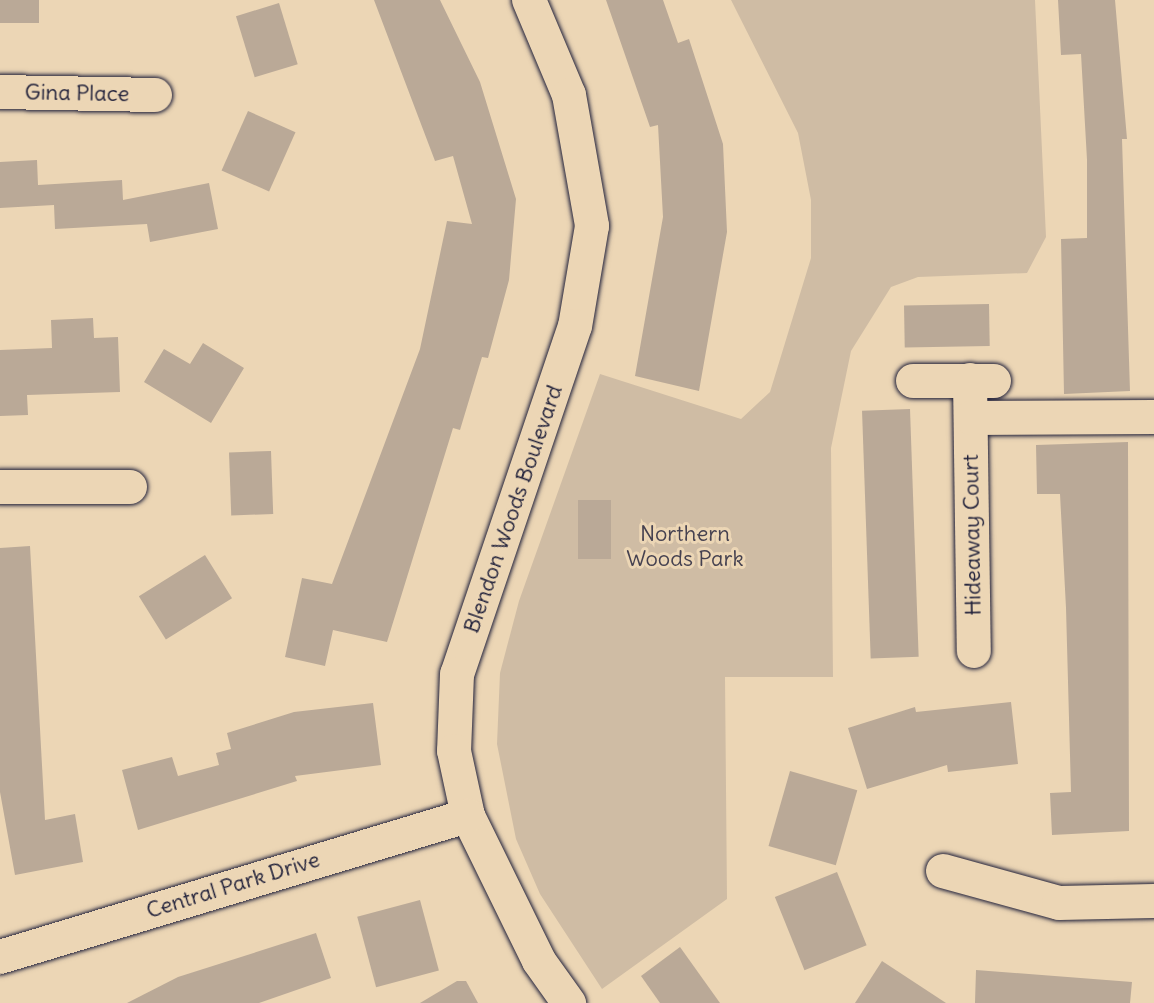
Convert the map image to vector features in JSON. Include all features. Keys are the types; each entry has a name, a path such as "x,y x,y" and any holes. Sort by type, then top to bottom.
{"street":[{"name":"Blendon Woods Boulevard","path":"529,0 569,95 592,226 575,326 457,674 454,751 468,816 539,961 569,1003"},
{"name":"Gina Place","path":"0,92 155,95"},
{"name":"Hideaway Court","path":"913,381 982,380 971,418 974,651"},
{"path":"971,418 1154,417"},
{"path":"0,487 130,487"},
{"name":"Central Park Drive","path":"0,957 468,816"},
{"path":"943,871 1059,903 1154,901"}],"green space":[{"name":"Northern Woods Park","path":"731,0 1035,0 1046,237 1027,273 918,277 891,287 851,351 831,448 833,677 725,677 727,899 602,989 540,894 516,839 497,744 500,673 519,601 600,374 741,419 770,392 811,258 811,200 798,133"}],"building":[{"path":"0,0 39,0 39,23 0,23"},
{"path":"374,0 440,0 480,82 516,199 509,280 488,358 482,357 460,430 453,428 387,642 333,630 325,666 285,657 302,578 332,584 420,349 447,221 472,224 453,156 435,161"},
{"path":"606,0 663,0 678,43 689,39 723,144 727,232 699,391 635,376 663,217 658,125 650,127"},
{"path":"1058,0 1115,0 1127,139 1122,139 1130,391 1064,394 1061,239 1087,238 1087,160 1081,54 1061,55"},
{"path":"279,3 298,64 255,77 236,16"},
{"path":"248,111 296,132 269,192 222,170"},
{"path":"37,160 38,185 122,180 123,200 209,183 218,229 150,242 147,224 55,229 54,205 0,208 0,162"},
{"path":"989,304 990,346 905,347 904,305"},
{"path":"93,318 94,338 118,337 120,392 27,395 28,415 0,416 0,350 52,348 51,320"},
{"path":"203,343 244,368 211,423 144,382 164,349 190,364"},
{"path":"910,409 919,657 871,659 862,411"},
{"path":"1128,442 1129,831 1052,835 1050,793 1071,792 1066,608 1060,494 1037,494 1036,445"},
{"path":"271,451 273,514 231,515 229,452"},
{"path":"578,500 611,500 611,559 578,559"},
{"path":"30,546 45,820 75,814 83,862 15,875 0,792 0,548"},
{"path":"205,555 232,598 166,640 139,596"},
{"path":"1011,702 1018,764 948,772 947,765 867,789 848,728 915,707 916,712"},
{"path":"373,703 381,765 295,776 297,781 138,830 122,770 172,757 178,776 219,765 216,753 231,749 227,733 294,712"},
{"path":"790,771 857,790 836,865 769,846"},
{"path":"837,872 867,945 804,970 775,897"},
{"path":"420,900 439,971 376,987 357,917"},
{"path":"316,933 331,978 259,1003 127,1003 178,977"},
{"path":"680,947 720,1003 660,1003 641,976"},
{"path":"882,961 946,1003 855,1003"},
{"path":"976,970 1132,982 1130,1003 975,1003"},
{"path":"457,981 466,981 478,1003 420,1003"}]}
